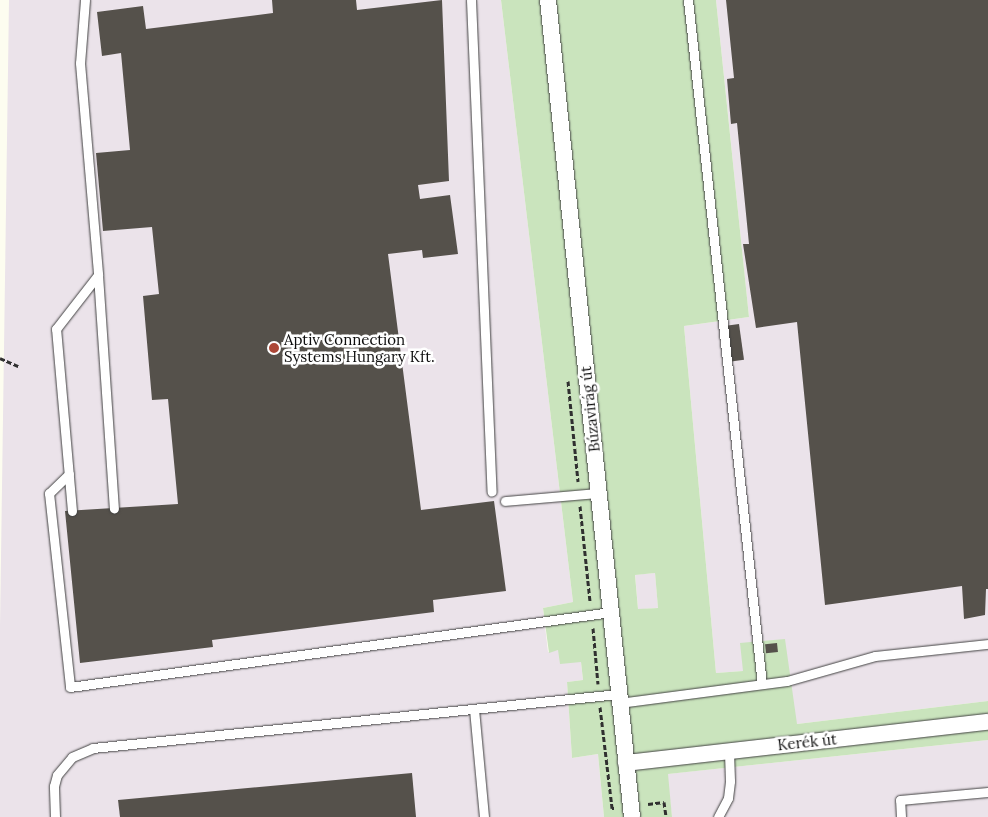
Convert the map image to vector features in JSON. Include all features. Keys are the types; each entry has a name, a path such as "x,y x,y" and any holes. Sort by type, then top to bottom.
{"street":[{"name":"Búzavirág út","path":"548,0 632,817"},
{"name":"Kerék út","path":"626,763 988,722"}],"lane":[{"path":"85,0 80,63 98,275 114,508"},
{"path":"471,0 492,492"},
{"path":"688,0 762,684"},
{"path":"72,510 56,329 98,275"},
{"path":"69,474 50,493 70,686 611,612"},
{"path":"505,502 599,493"},
{"path":"55,817 54,786 57,775 65,763 72,757 93,748 599,696 619,698 762,684 787,681 875,656 988,644"},
{"path":"474,709 484,817"},
{"path":"718,817 728,798 730,781 729,751"},
{"path":"901,817 900,800 988,792"}],"path":[{"path":"0,358 18,366"},
{"path":"568,376 599,696 612,808 617,807"},
{"path":"643,804 664,802 666,817"}],"shaded area":[{"path":"9,0 501,0 573,602 543,608 548,652 558,650 581,662 583,680 567,682 572,758 598,754 604,817 0,817 0,627"},
{"path":"716,0 988,0 988,701 797,724 743,671 716,673 684,326 749,317"},
{"path":"655,573 658,608 638,610 635,575"},
{"path":"988,740 988,817 672,817 667,774"}],"green space":[{"path":"501,0 716,0 749,317 684,326 716,673 743,671 740,643 785,639 797,724 988,701 988,740 668,774 672,817 604,817 598,754 572,758 567,682 583,680 581,662 560,664 558,650 549,653 543,608 573,602","holes":["655,573 658,608 638,609 635,575"]}],"building":[{"name":"Aptiv Connection Systems Hungary Kft.","path":"272,0 356,0 357,10 442,0 449,181 418,185 420,199 450,195 458,254 423,258 422,250 388,254 421,510 494,501 506,591 433,600 434,612 212,640 213,647 80,663 65,511 178,504 168,399 152,400 143,296 159,294 152,227 103,231 96,153 130,150 121,53 102,56 97,12 143,6 146,29 273,13"},
{"path":"726,0 988,0 988,589 986,589 985,615 964,619 962,586 825,605 797,322 756,328 743,244 749,244 737,123 731,124 727,79 734,78"},
{"path":"739,324 744,360 731,361 726,326"},
{"path":"777,643 778,652 766,653 765,644"},
{"path":"412,773 416,817 120,817 118,800"}],"place":[{"name":"Aptiv Connection Systems Hungary Kft.","path":"274,348"}]}
